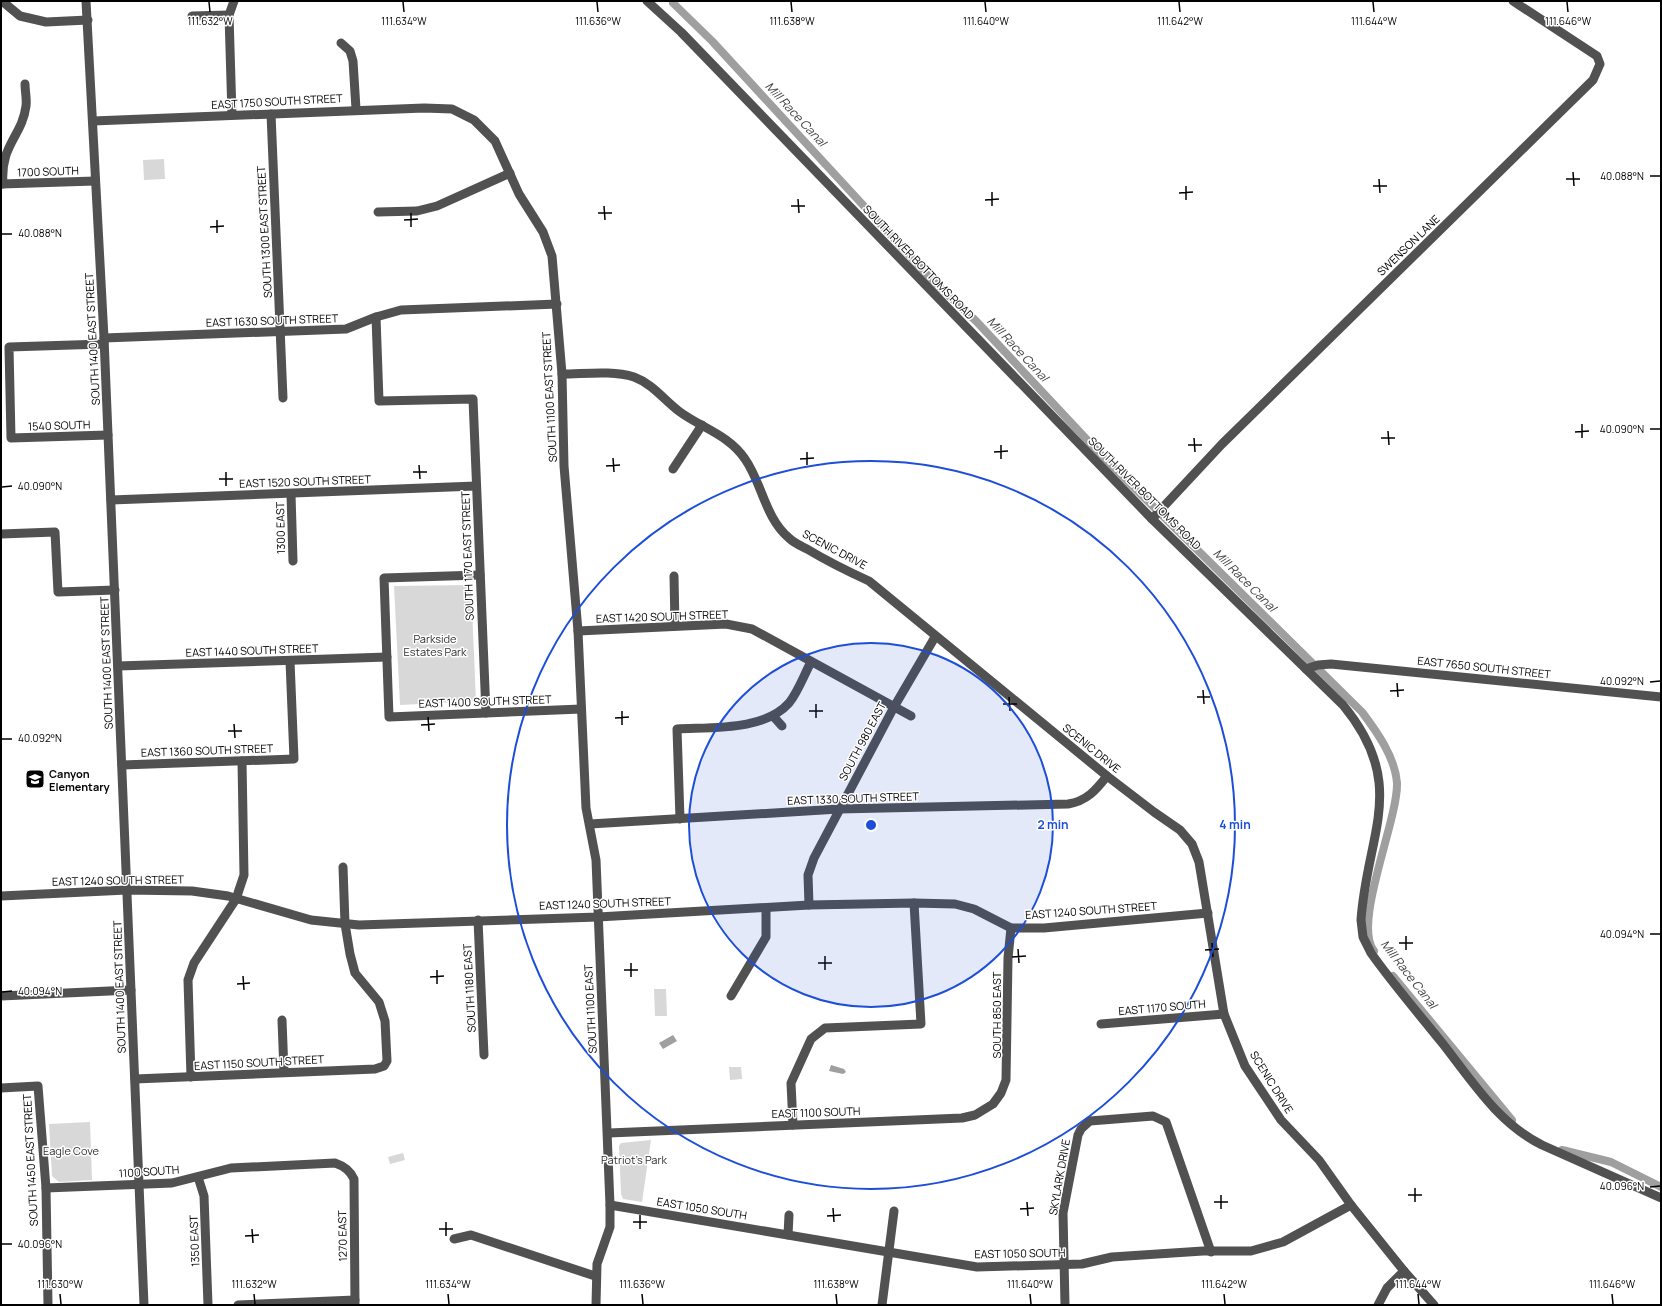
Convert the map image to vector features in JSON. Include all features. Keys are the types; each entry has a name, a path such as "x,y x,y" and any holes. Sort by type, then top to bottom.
{"street":[{"name":"SOUTH 1400 EAST STREET","path":"86,1 104,341 144,1305"},
{"path":"232,115 229,15 234,1"},
{"name":"SOUTH RIVER BOTTOMS ROAD","path":"647,1 681,32 1154,517 1312,667 1353,717 1369,745 1377,770 1380,809 1361,920 1363,937 1370,953 1486,1099 1507,1122 1524,1135 1542,1145 1661,1198"},
{"name":"SWENSON LANE","path":"1154,517 1222,444 1593,80 1600,64 1597,56 1513,1"},
{"path":"6,3 20,16 46,22 88,20"},
{"path":"192,16 229,15"},
{"path":"341,43 350,51 353,61 356,109"},
{"path":"2,184 1,166 4,152 20,123 26,106 25,84"},
{"name":"EAST 1750 SOUTH STREET","path":"93,121 356,109 452,109 462,114"},
{"name":"SOUTH 1300 EAST STREET","path":"271,114 283,398"},
{"name":"SOUTH 1100 EAST STREET","path":"462,114 474,120 495,141 519,194 543,232 552,256 562,374 564,466 578,631 581,709"},
{"path":"378,212 417,211 437,206 510,173"},
{"name":"1700 SOUTH","path":"2,184 95,181"},
{"name":"EAST 1630 SOUTH STREET","path":"11,438 9,347 346,329 376,317 401,310 557,304"},
{"name":"SOUTH 1170 EAST STREET","path":"376,317 379,401 473,398 486,713"},
{"name":"SCENIC DRIVE","path":"562,374 612,374 634,377 652,386 679,411 702,425 718,432 733,444 746,459 759,482 768,509 789,538 834,565 869,581 935,637 1107,776 1180,830 1192,844 1199,862 1224,1014 1245,1066 1281,1120 1319,1160 1404,1272 1434,1305"},
{"path":"673,470 702,425"},
{"name":"1540 SOUTH","path":"11,438 108,435"},
{"name":"EAST 1520 SOUTH STREET","path":"111,500 476,486"},
{"name":"1300 EAST","path":"291,494 293,561"},
{"path":"1,534 55,532 58,592 114,590"},
{"path":"387,657 384,578 480,575"},
{"path":"674,576 675,626"},
{"name":"EAST 1420 SOUTH STREET","path":"578,631 726,624 752,629 911,716"},
{"name":"SOUTH 980 EAST","path":"809,905 808,876 814,858 894,706 935,637"},
{"name":"EAST 1400 SOUTH STREET","path":"387,657 389,717 581,709"},
{"name":"EAST 1440 SOUTH STREET","path":"118,666 387,657"},
{"name":"EAST 1360 SOUTH STREET","path":"122,765 294,759 290,661"},
{"path":"680,819 677,729 752,724 774,716 789,703 811,662"},
{"name":"EAST 7650 SOUTH STREET","path":"1312,667 1331,664 1661,697"},
{"name":"SOUTH 1100 EAST","path":"581,709 586,808 596,860 609,1133 610,1227 597,1264 595,1276 596,1305"},
{"path":"774,716 782,726"},
{"path":"191,1077 188,980 194,963 236,899 244,875 245,856 242,760"},
{"name":"EAST 1330 SOUTH STREET","path":"590,824 839,810 1068,804 1076,803 1090,796 1107,776"},
{"path":"342,867 345,924"},
{"name":"EAST 1240 SOUTH STREET","path":"1,896 127,890 192,891 236,899 292,916 345,924 598,917 809,905 955,904 974,909 1011,928 1044,928 1208,913"},
{"path":"793,1125 791,1083 811,1039 826,1028 921,1024 914,904"},
{"path":"731,996 766,937 766,908"},
{"name":"SOUTH 1180 EAST","path":"478,920 484,1054"},
{"name":"EAST 1150 SOUTH STREET","path":"135,1080 375,1069 384,1066 387,1061 385,1021 379,1002 355,973 345,924"},
{"name":"SOUTH 850 EAST","path":"997,1099 1004,1086 1008,1071 1008,958 1011,928"},
{"path":"1,996 131,990"},
{"name":"EAST 1170 SOUTH","path":"1101,1024 1224,1014"},
{"path":"282,1020 284,1072"},
{"name":"SOUTH 1450 EAST STREET","path":"1,1088 38,1086 46,1188 48,1305"},
{"name":"EAST 1100 SOUTH","path":"609,1133 962,1118 982,1112 997,1099"},
{"name":"SKYLARK DRIVE","path":"1066,1305 1063,1213 1078,1135 1081,1129 1090,1121 1153,1116 1166,1122 1211,1252"},
{"name":"1100 SOUTH","path":"46,1188 172,1183 231,1168 335,1163 348,1169"},
{"name":"1270 EAST","path":"348,1169 354,1179 355,1302"},
{"name":"1350 EAST","path":"198,1177 204,1196 208,1305"},
{"name":"EAST 1050 SOUTH","path":"610,1205 977,1267 1082,1264 1112,1257 1236,1252 1269,1247 1302,1233 1352,1205"},
{"path":"882,1305 887,1251 894,1211"},
{"path":"788,1235 789,1215"},
{"path":"454,1239 471,1236 595,1276"},
{"path":"1378,1305 1387,1288 1404,1272"},
{"path":"238,1305 355,1302"}],"green space":[{"path":"164,159 165,179 144,180 143,160"},
{"name":"Parkside Estates Park","path":"471,585 476,701 400,705 394,586"},
{"path":"654,989 666,989 667,1016 655,1016"},
{"path":"729,1067 741,1067 742,1079 730,1080"},
{"name":"Eagle Cove","path":"90,1122 92,1180 59,1182 52,1176 49,1124"},
{"name":"Patriot's Park","path":"651,1140 642,1202 623,1199 621,1194 619,1146 621,1143"},
{"path":"403,1153 405,1160 390,1164 388,1157"}],"shaded area":[{"path":"673,1035 677,1041 663,1049 659,1043"},
{"path":"831,1065 844,1069 846,1072 843,1074 829,1071"}],"waterway":[{"name":"Mill Race Canal","path":"673,3 712,41 932,280 976,321 1105,459 1362,712 1368,720 1389,754 1396,773 1397,783 1391,821 1372,896 1368,919 1369,938 1374,951"},
{"name":"Mill Race Canal","path":"1393,976 1512,1120"},
{"name":"Mill Race Canal","path":"1562,1150 1611,1162 1661,1187"}],"place":[{"name":"Canyon Elementary","path":"35,779"}]}
